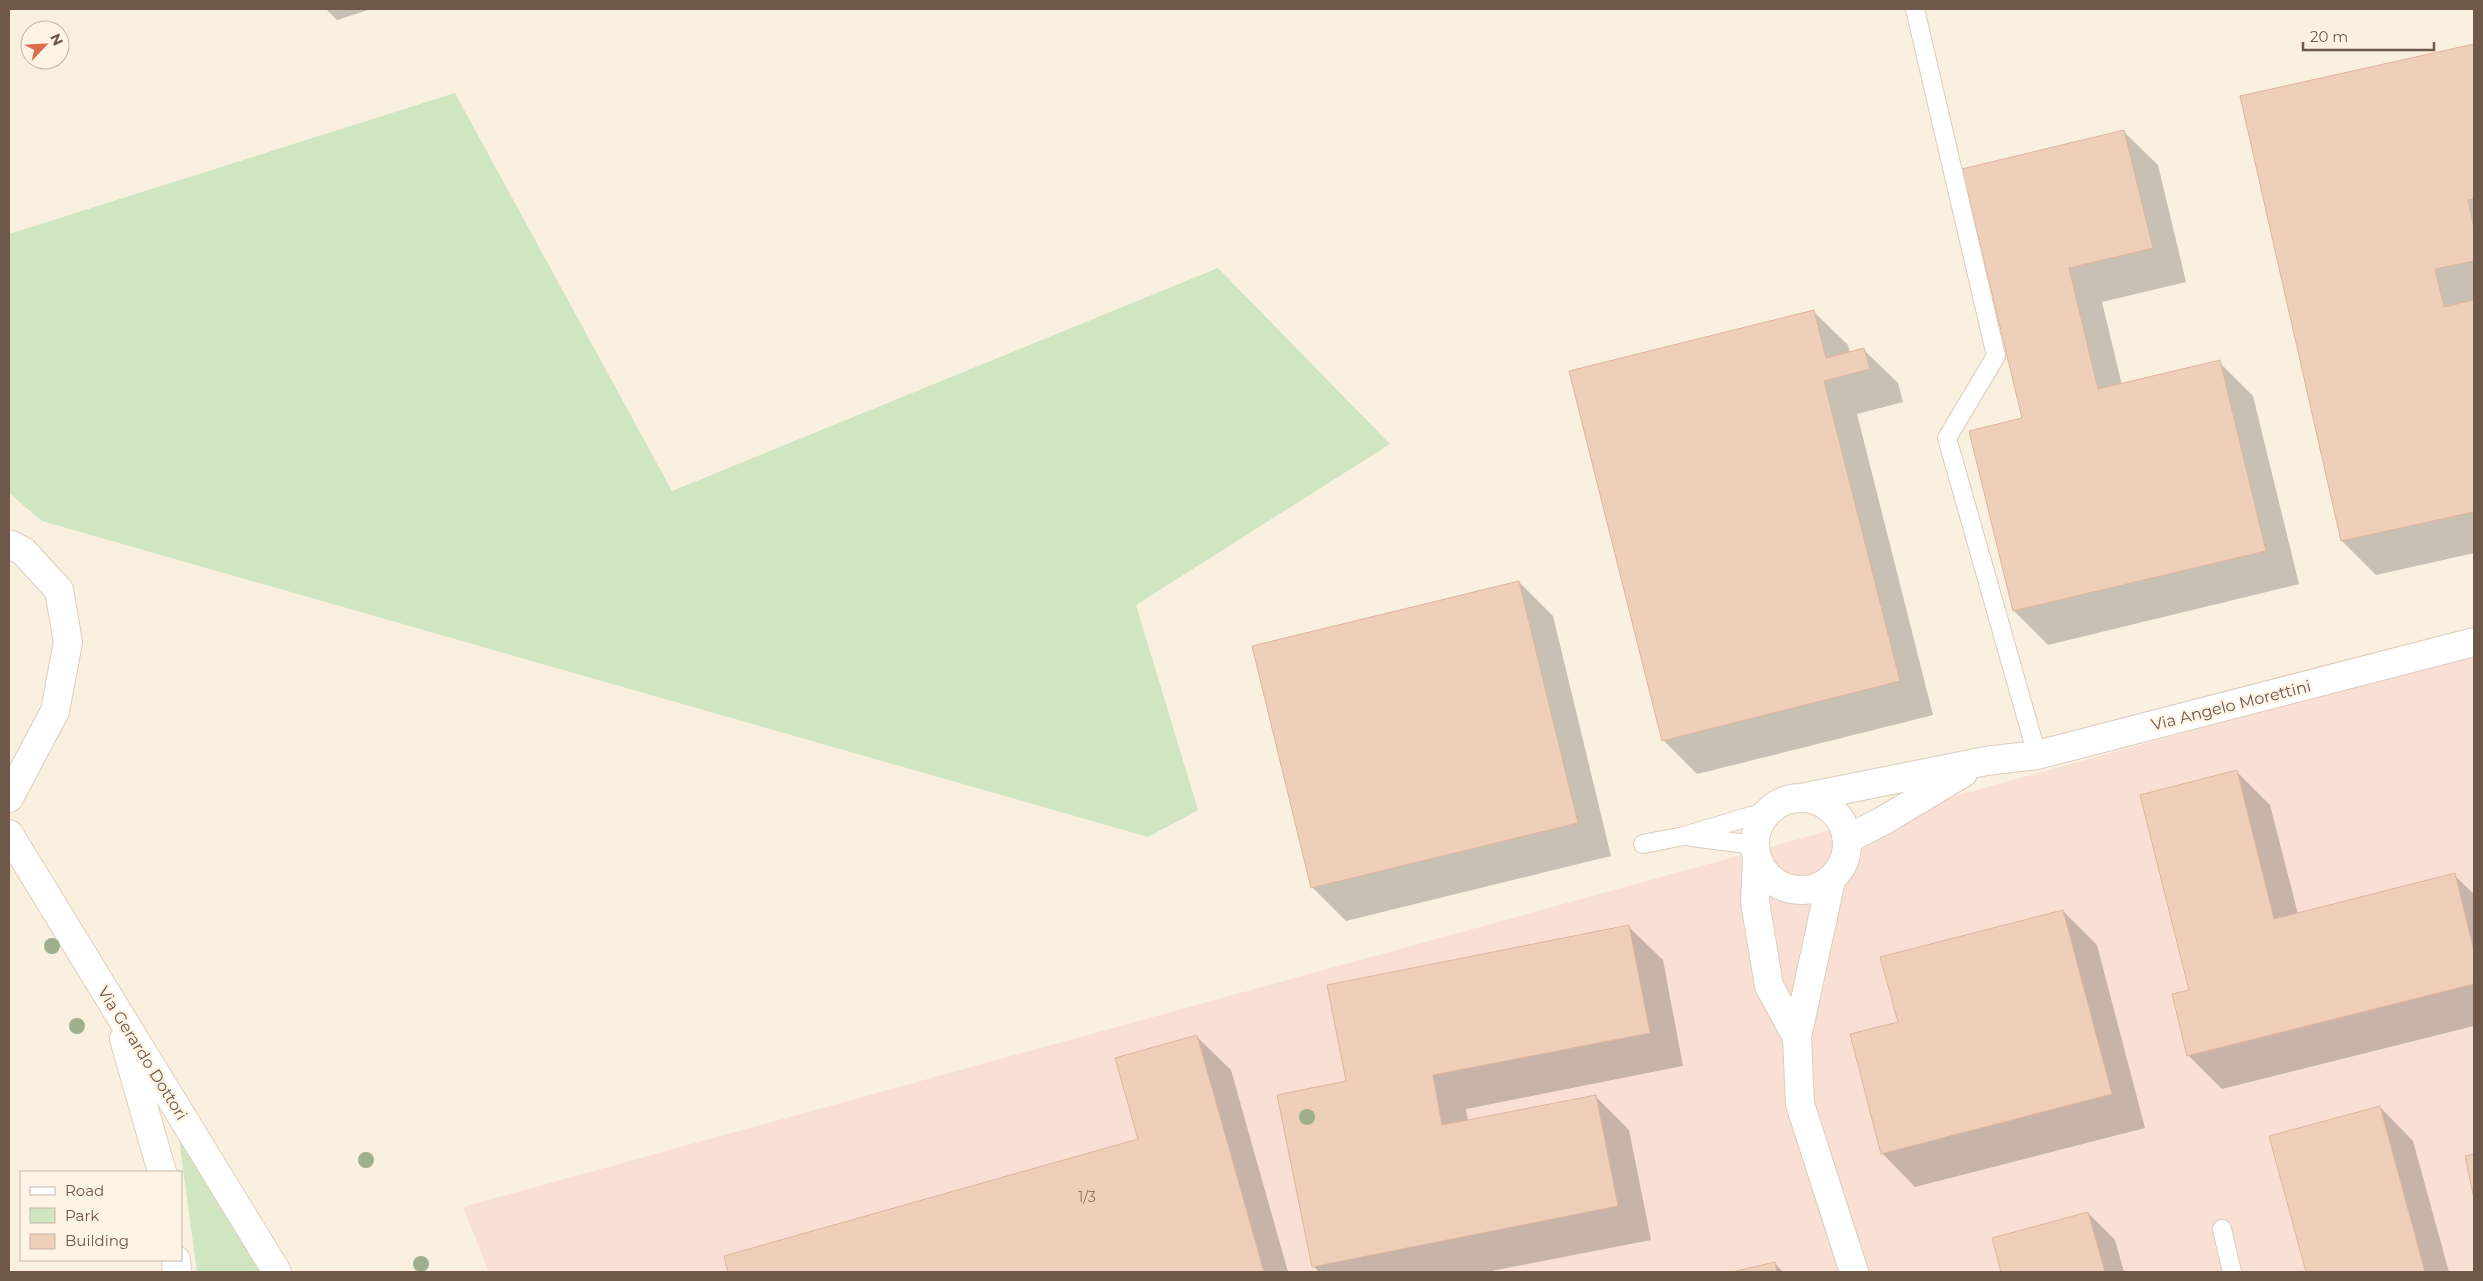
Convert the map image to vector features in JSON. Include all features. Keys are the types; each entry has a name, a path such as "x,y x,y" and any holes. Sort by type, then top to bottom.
{"street":[{"path":"9,544 22,550 59,590 68,642 55,711 9,798"},
{"name":"Via Angelo Morettini","path":"1806,797 1986,761 2037,754 2474,642"},
{"name":"Via Angelo Morettini","path":"1848,839 1986,761"},
{"path":"1797,1037 1770,986 1755,902 1756,829 1768,811 1776,804 1790,798 1806,797 1821,802 1834,810 1843,824 1848,839 1847,854 1841,868 1832,880 1797,1037 1800,1104 1854,1272"},
{"name":"Via Gerardo Dottori","path":"9,834 277,1272"},
{"path":"1756,852 1770,878 1789,889 1804,891 1819,887 1832,880"},
{"path":"115,1007 162,1171"}],"lane":[{"path":"1915,9 1996,356 1947,438 2037,754"},
{"path":"1643,844 1684,836 1768,811"},
{"path":"1684,836 1756,852"},
{"path":"2222,1229 2232,1272"}],"shaded area":[{"path":"2474,653 2474,1272 489,1272 463,1207"}],"green space":[{"path":"455,93 672,491 1218,268 1390,444 1136,605 1198,810 1148,837 42,521 9,493 9,234"},
{"path":"179,1139 260,1272 197,1272"}],"building":[{"path":"2474,44 2474,199 2468,200 2474,228 2474,261 2435,269 2444,307 2474,300 2474,512 2341,541 2240,96"},
{"path":"2124,130 2153,248 2069,268 2098,389 2220,360 2266,551 2013,611 1969,431 2022,418 1962,169"},
{"path":"1814,310 1826,358 1864,348 1870,369 1824,381 1900,681 1662,741 1569,371"},
{"path":"1519,581 1578,823 1311,888 1252,646"},
{"path":"2237,770 2274,919 2455,873 2474,951 2474,984 2187,1056 2172,994 2189,990 2140,795"},
{"path":"2063,910 2112,1094 1881,1154 1850,1034 1898,1022 1880,957"},
{"path":"1629,925 1650,1033 1433,1075 1442,1125 1596,1095 1618,1206 1312,1267 1277,1095 1346,1081 1327,985"},
{"path":"1197,1035 1264,1272 728,1272 724,1256 1138,1139 1115,1058"},
{"path":"2380,1106 2425,1272 2306,1272 2269,1136"},
{"path":"2474,1154 2474,1199 2465,1156"},
{"path":"2088,1212 2105,1272 2001,1272 1992,1238"},
{"path":"1775,1262 1777,1272 1732,1272"}]}
